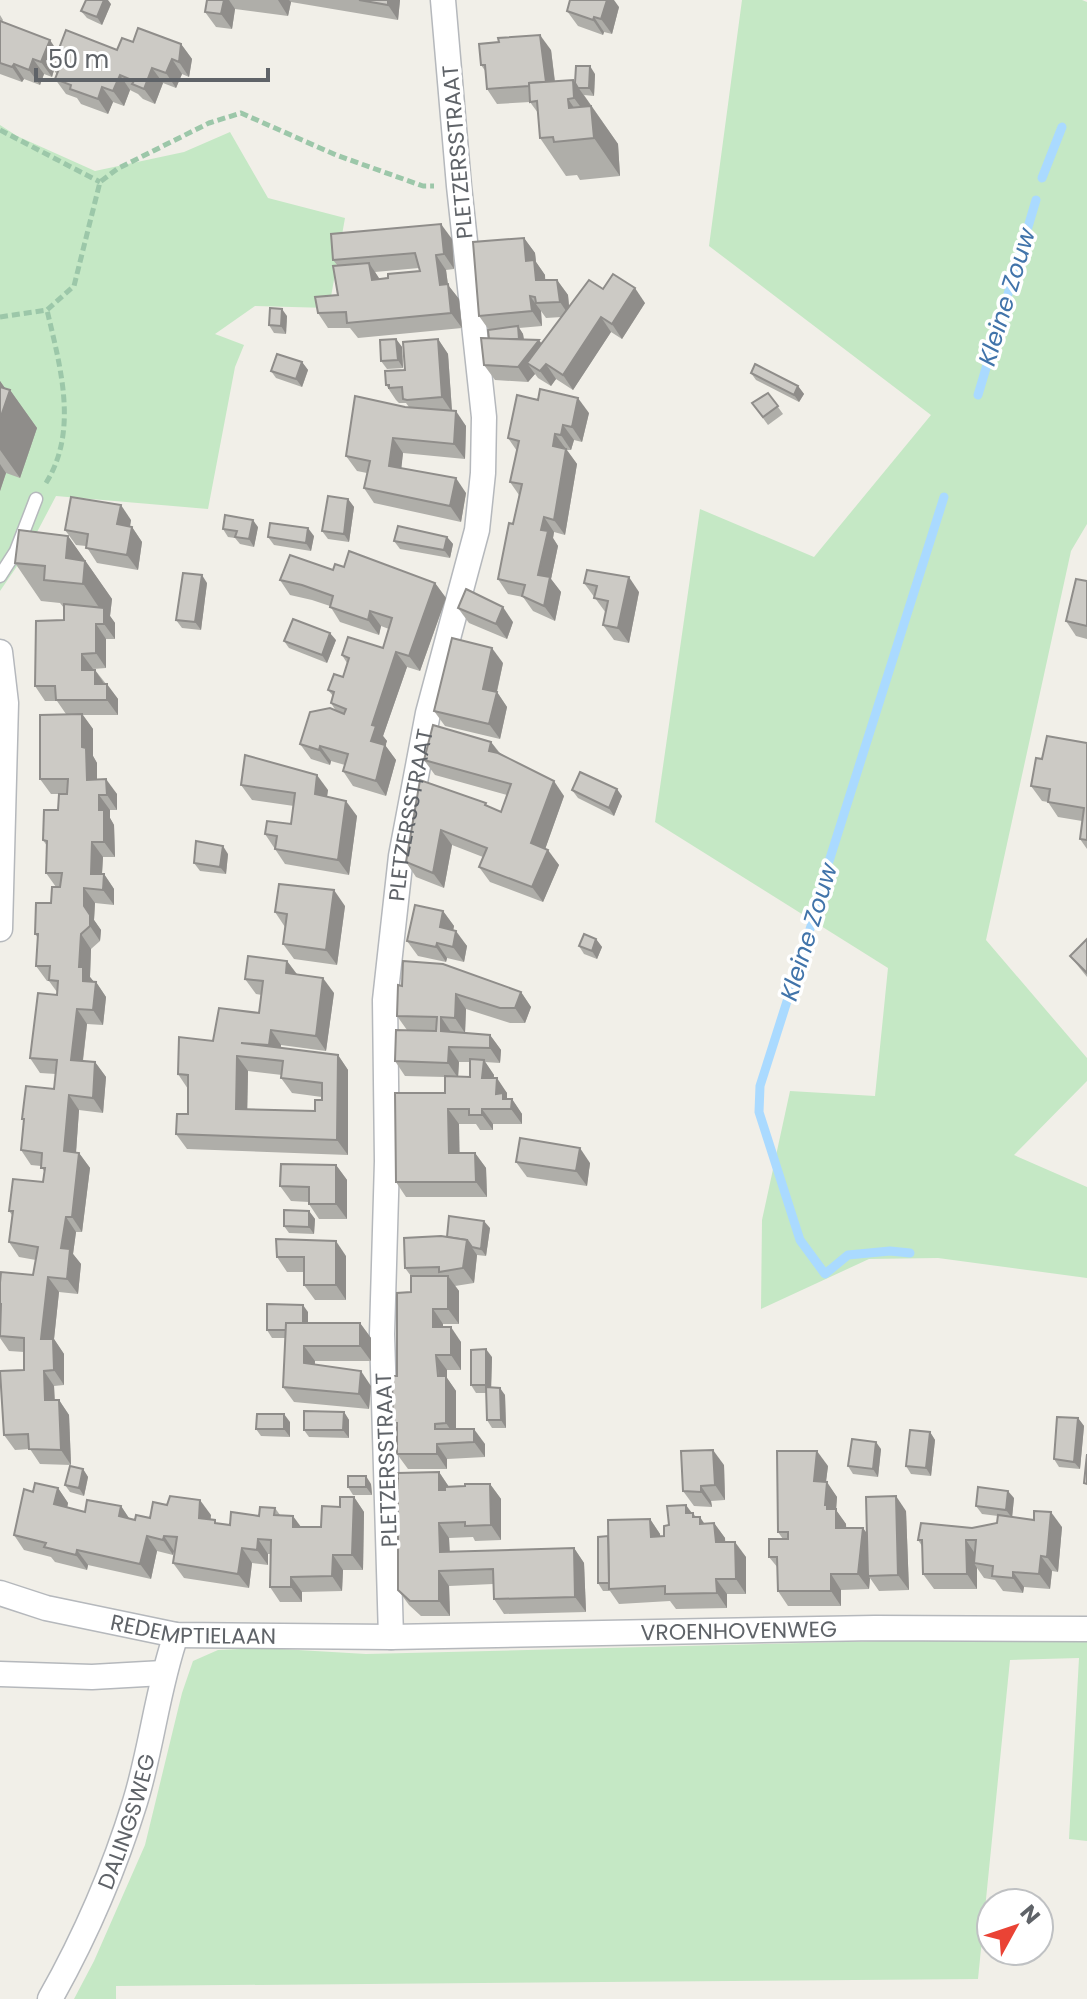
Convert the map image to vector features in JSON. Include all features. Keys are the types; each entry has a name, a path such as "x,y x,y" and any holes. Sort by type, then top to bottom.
{"street":[{"name":"PLETZERSSTRAAT","path":"391,1637 382,1334 387,1161 385,1000 407,827 428,713 477,530 483,473 484,417 443,0"},
{"path":"0,652 6,703 0,929"},
{"name":"REDEMPTIELAAN","path":"0,1593 46,1608 176,1635 391,1637"},
{"name":"VROENHOVENWEG","path":"391,1637 875,1628 1087,1629"},
{"name":"DALINGSWEG","path":"50,1999 105,1886 136,1801 163,1673 176,1635"},
{"path":"0,1674 92,1677 163,1673"}],"lane":[{"path":"0,576 16,551 36,499"}],"path":[{"path":"0,317 47,310 74,286 100,182 117,169 209,123 241,113 336,155 423,186"},
{"path":"0,130 100,182"},
{"path":"36,499 51,474 66,424 61,369 47,310"}],"green space":[{"path":"742,0 1087,2 1087,524 1071,551 986,940 1087,1058 1087,1081 1014,1155 1087,1187 1087,1278 938,1258 869,1259 761,1309 762,1220 790,1091 875,1096 888,968 655,822 700,509 814,557 931,415 709,246"},
{"path":"0,125 17,136 95,171 184,152 230,132 268,198 345,218 329,308 255,306 215,334 244,345 235,367 208,509 56,496 26,553 0,591"},
{"path":"1087,1636 1087,1841 1069,1839 1079,1658 1010,1660 987,1887 975,1887 975,1967 979,1967 978,1979 116,1986 116,1999 74,1999 145,1845 182,1693 193,1661 218,1650 264,1648 366,1654"}],"building":[{"path":"86,0 104,0 97,17 81,11"},
{"path":"207,0 224,0 221,14 205,12"},
{"path":"359,0 388,0 388,5"},
{"path":"570,0 607,0 601,19 594,17 593,20 567,11"},
{"path":"0,21 50,40 41,62 33,59 29,70 0,63"},
{"path":"138,28 181,44 179,62 172,59 166,73 152,68 144,89 120,75 113,91 102,87 98,99 70,89 71,85 55,79 59,69 52,67 66,30 117,50 122,38 133,42"},
{"path":"540,35 546,82 487,89 479,44 499,42 498,38"},
{"path":"576,66 590,66 589,88 578,88 575,83"},
{"path":"573,80 574,98 568,99 569,108 591,106 594,138 554,142 553,137 540,138 537,101 530,102 529,83"},
{"path":"441,224 444,254 436,255 440,285 448,284 451,313 347,323 346,312 318,313 315,297 338,295 333,266 369,263 372,280 388,278 388,274 420,271 415,253 333,260 331,234"},
{"path":"524,238 526,261 534,260 536,280 557,280 560,302 536,303 535,297 530,296 532,311 479,316 473,242"},
{"path":"613,274 635,288 612,324 601,317 563,375 546,364 540,371 527,363 589,280 603,289"},
{"path":"270,308 282,309 281,326 269,325"},
{"path":"518,326 519,339 489,339 488,330"},
{"path":"481,338 539,340 518,367 484,365"},
{"path":"396,339 398,360 381,361 380,340"},
{"path":"438,339 442,397 403,399 402,387 389,388 386,385 385,371 405,370 403,342"},
{"path":"277,354 302,362 296,379 271,371"},
{"path":"755,364 798,386 794,395 751,373"},
{"path":"0,387 10,390 0,419"},
{"path":"540,389 578,398 572,427 563,425 561,435 555,434 553,446 566,449 554,520 544,517 541,530 548,531 538,575 550,577 544,606 522,596 525,585 498,579 509,523 513,524 522,484 510,482 519,441 508,438 517,395 538,400"},
{"path":"768,393 778,406 763,417 752,403"},
{"path":"355,396 405,407 456,411 454,444 393,438 389,466 456,478 450,506 364,488 370,461 346,456"},
{"path":"328,496 348,499 344,534 322,531"},
{"path":"71,497 121,505 117,524 132,527 127,555 86,548 88,534 65,530"},
{"path":"225,515 253,520 249,539 235,537 237,531 223,529"},
{"path":"270,523 308,528 306,543 268,537"},
{"path":"398,526 447,537 444,550 394,541"},
{"path":"19,530 68,536 66,558 85,561 83,584 44,580 45,566 15,563"},
{"path":"349,551 435,583 409,656 396,652 372,725 376,726 371,741 385,745 376,781 343,771 348,754 300,744 310,712 330,708 344,714 346,709 331,703 334,692 328,690 334,674 343,677 349,658 342,655 348,637 383,648 392,618 370,611 368,620 330,607 333,596 280,580 290,555 333,570 335,564 344,567"},
{"path":"587,570 629,577 618,628 603,625 608,601 594,598 597,586 584,583"},
{"path":"183,573 202,575 195,622 176,620"},
{"path":"1076,579 1087,581 1087,626 1066,621"},
{"path":"466,589 503,607 496,624 458,608"},
{"path":"64,604 104,608 104,624 96,624 96,653 82,654 82,670 95,670 95,684 107,684 107,700 56,700 55,686 35,686 36,621 64,620"},
{"path":"293,619 330,633 322,655 284,641"},
{"path":"452,638 492,648 483,689 497,692 489,724 434,711"},
{"path":"82,714 82,747 86,748 87,780 106,779 107,795 99,795 99,810 104,810 104,842 92,842 91,874 104,874 103,890 84,888 84,906 90,915 90,926 81,934 79,967 83,967 83,981 96,982 93,1010 77,1009 71,1060 95,1062 93,1098 69,1095 64,1151 79,1153 72,1217 66,1217 61,1248 70,1249 67,1279 48,1277 41,1339 53,1339 54,1370 44,1371 45,1400 59,1400 61,1450 29,1449 28,1434 4,1435 0,1371 24,1370 24,1338 0,1336 0,1283 1,1272 33,1275 38,1247 9,1242 13,1211 9,1211 13,1179 43,1182 45,1168 41,1168 42,1153 21,1150 22,1119 26,1086 54,1089 57,1060 30,1058 38,993 57,995 58,981 49,980 50,966 36,966 36,903 51,903 52,887 60,887 62,873 46,873 44,810 58,810 59,794 67,794 68,779 40,779 40,715"},
{"path":"433,725 491,742 489,751 554,781 531,843 548,850 532,887 479,867 487,848 441,830 433,873 406,862 420,780 486,803 501,812 511,784 424,760"},
{"path":"1047,736 1087,743 1087,840 1080,839 1084,808 1048,802 1050,789 1031,786 1036,758 1042,759"},
{"path":"245,755 317,775 315,794 346,801 338,860 275,849 277,836 265,834 267,821 291,824 295,793 241,785"},
{"path":"580,772 617,789 609,808 572,790"},
{"path":"196,841 223,846 220,867 194,863"},
{"path":"279,884 334,890 326,950 283,944 287,914 275,912"},
{"path":"415,905 443,911 440,927 456,931 453,947 407,941"},
{"path":"584,934 596,939 592,951 579,946"},
{"path":"1087,939 1087,973 1070,956"},
{"path":"248,956 287,961 286,973 323,978 316,1036 271,1030 269,1045 241,1043 338,1055 337,1140 176,1134 177,1114 188,1114 188,1075 178,1074 179,1037 213,1041 219,1008 259,1013 263,981 245,979","holes":["237,1056 283,1061 281,1078 322,1083 322,1100 315,1100 315,1111 236,1109"]},
{"path":"403,961 443,964 521,992 515,1008 500,1008 456,994 455,1018 441,1017 441,1031 490,1035 490,1048 449,1047 448,1063 395,1061 396,1030 436,1031 437,1017 397,1016"},
{"path":"470,1059 484,1060 482,1078 497,1078 496,1094 503,1093 503,1099 512,1099 511,1109 482,1109 482,1115 469,1115 469,1109 448,1109 449,1153 475,1153 476,1182 396,1182 395,1093 445,1093 445,1076 470,1077"},
{"path":"520,1138 580,1148 576,1171 516,1162"},
{"path":"281,1164 336,1165 336,1204 309,1204 309,1187 280,1186"},
{"path":"284,1210 309,1211 309,1227 284,1226"},
{"path":"449,1216 484,1221 481,1249 472,1247 467,1240 447,1237"},
{"path":"441,1236 467,1240 463,1268 439,1272 439,1267 405,1268 404,1238"},
{"path":"276,1239 336,1241 336,1285 304,1285 304,1257 277,1257"},
{"path":"411,1276 448,1276 448,1309 433,1309 433,1327 451,1327 451,1355 436,1355 438,1376 446,1376 446,1423 435,1424 435,1429 474,1429 474,1442 437,1444 437,1454 397,1454 392,1376 397,1376 397,1293 411,1292"},
{"path":"267,1304 303,1305 303,1323 286,1323 286,1330 267,1330"},
{"path":"286,1323 360,1323 360,1346 304,1346 304,1363 361,1371 359,1394 283,1387"},
{"path":"486,1349 486,1385 471,1385 471,1350"},
{"path":"486,1387 500,1388 501,1420 487,1420"},
{"path":"304,1411 344,1412 343,1430 304,1430"},
{"path":"257,1414 284,1414 284,1429 256,1429"},
{"path":"1057,1417 1078,1418 1074,1462 1054,1459"},
{"path":"910,1430 930,1432 926,1468 906,1466"},
{"path":"852,1439 876,1442 873,1469 848,1466"},
{"path":"713,1450 715,1485 701,1486 701,1492 683,1491 681,1451"},
{"path":"777,1451 817,1451 814,1481 827,1482 825,1505 827,1509 836,1509 836,1528 863,1528 858,1574 831,1574 831,1591 778,1591 777,1557 769,1557 769,1539 788,1539 788,1532 778,1532"},
{"path":"1087,1454 1087,1484 1084,1483"},
{"path":"70,1466 83,1469 79,1488 65,1485"},
{"path":"439,1472 439,1490 465,1484 490,1484 491,1525 439,1523 440,1552 574,1548 575,1597 494,1599 493,1569 439,1571 439,1601 410,1601 398,1590 398,1473"},
{"path":"348,1476 366,1476 366,1487 348,1487"},
{"path":"35,1483 58,1488 54,1504 85,1512 87,1500 121,1506 119,1516 135,1520 136,1515 150,1518 153,1502 167,1505 170,1496 200,1500 199,1518 230,1525 231,1512 259,1516 260,1507 275,1508 274,1515 293,1516 293,1527 321,1527 322,1506 340,1507 340,1497 354,1497 352,1555 333,1555 332,1576 291,1577 291,1587 270,1587 271,1540 258,1539 257,1550 242,1548 238,1574 173,1563 177,1537 164,1536 163,1540 147,1536 140,1564 77,1550 76,1555 14,1535 24,1489 33,1492"},
{"path":"978,1487 1008,1491 1006,1510 976,1506"},
{"path":"896,1496 898,1575 868,1576 866,1497"},
{"path":"686,1505 686,1513 700,1517 700,1524 714,1523 716,1542 735,1542 736,1579 716,1579 717,1593 665,1594 665,1586 609,1589 608,1520 650,1519 651,1537 664,1536 664,1526 669,1525 667,1506"},
{"path":"1034,1511 1051,1512 1047,1557 1041,1556 1039,1574 1013,1572 1013,1578 992,1576 993,1566 974,1563 976,1540 966,1540 967,1574 923,1574 922,1540 918,1540 921,1523 972,1528 997,1523 998,1515 1034,1520"},
{"path":"608,1536 609,1583 598,1583 598,1537"}],"waterway":[{"name":"Kleine Zouw","path":"1042,178 1062,127"},
{"name":"Kleine Zouw","path":"978,395 1036,200"},
{"name":"Kleine Zouw","path":"910,1253 890,1251 848,1255 825,1274 800,1240 759,1112 760,1086 944,497"}]}
